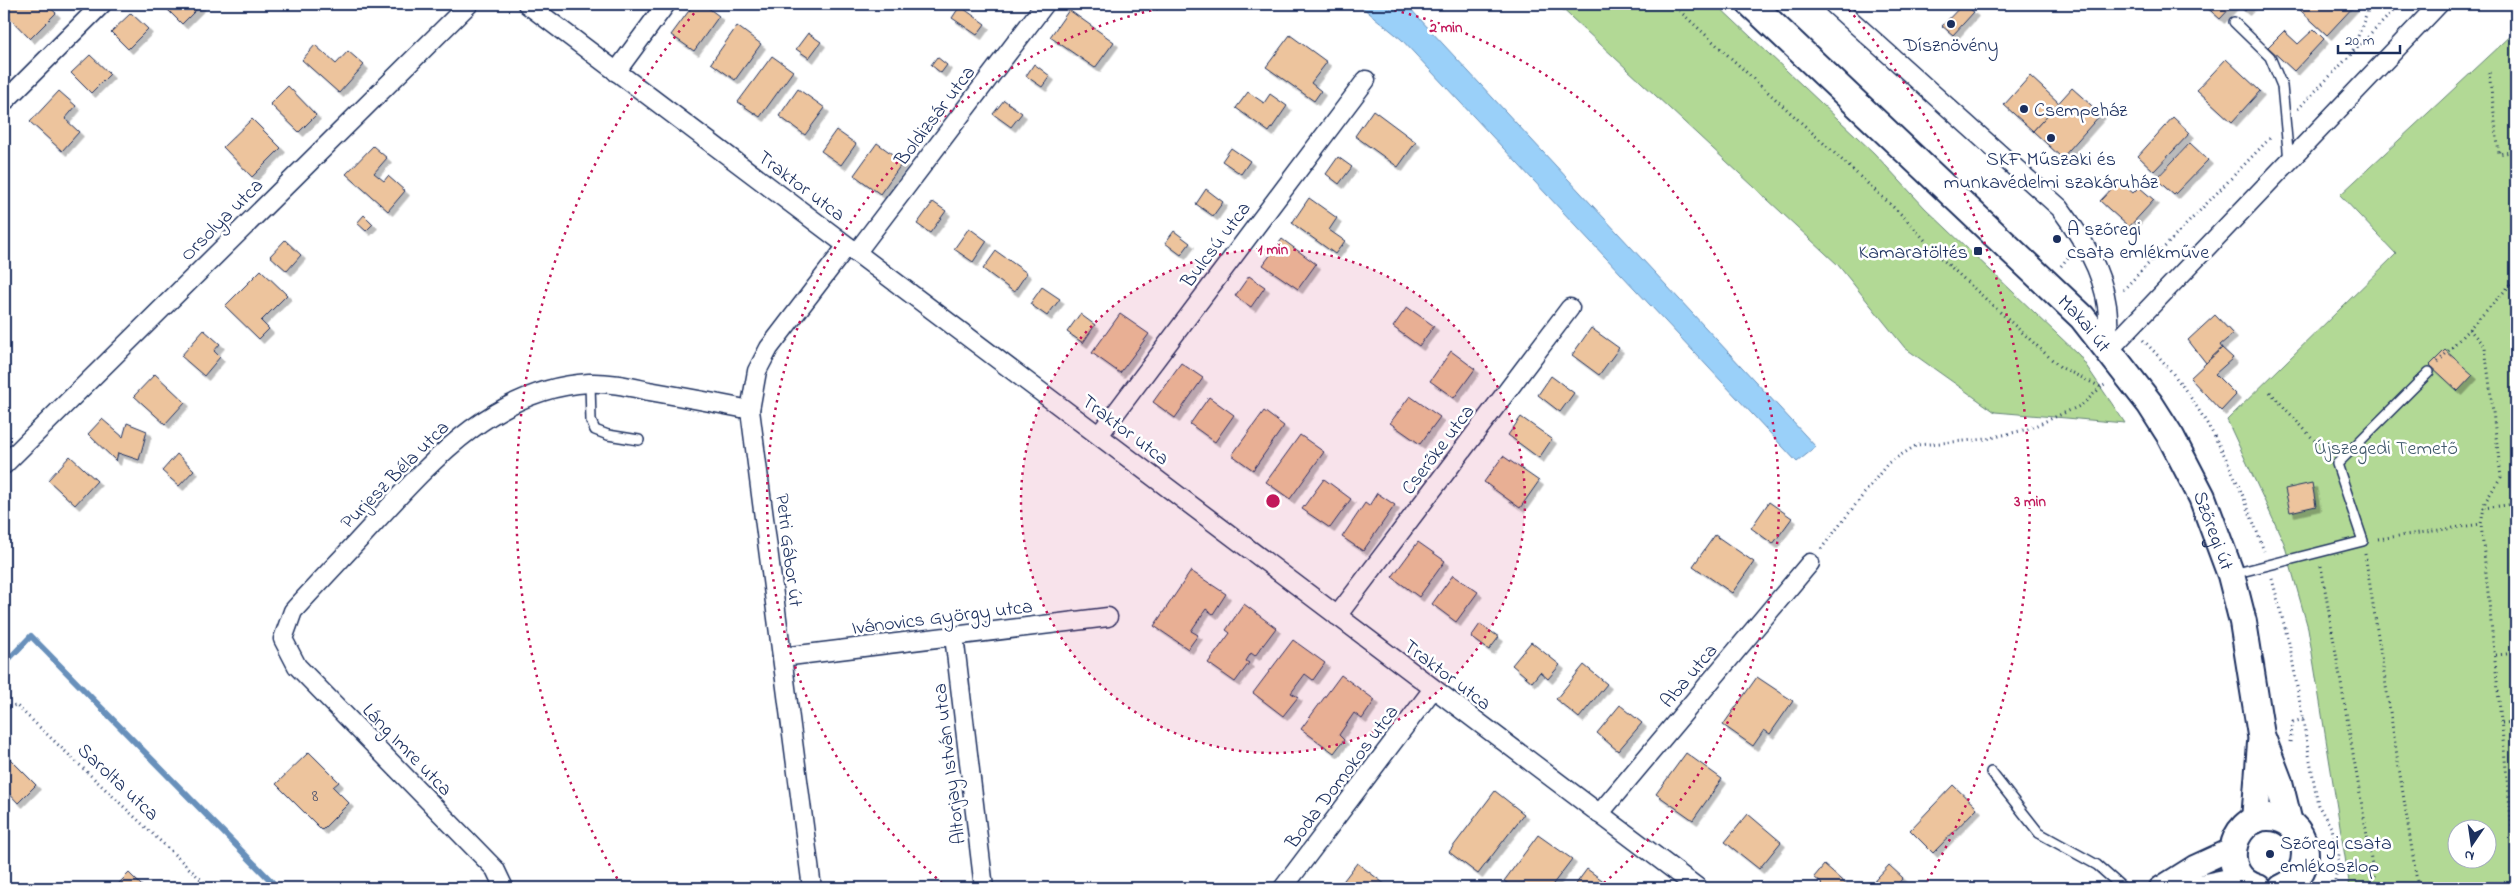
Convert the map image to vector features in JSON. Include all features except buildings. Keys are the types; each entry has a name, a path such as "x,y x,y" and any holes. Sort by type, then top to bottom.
{"main road":[{"name":"Makai út","path":"1750,4 2052,288 2082,317 2108,350"},
{"name":"Szőregi út","path":"2108,350 2150,404 2171,437 2202,497 2231,575 2242,622 2261,735 2279,782 2289,823 2298,831 2304,841 2306,853 2304,865 2293,884"},
{"name":"Szőregi út","path":"2255,820 2261,735"},
{"path":"2249,883 2232,859 2232,849 2240,831 2255,820 2272,818 2289,823"}],"street":[{"path":"4,102 102,4"},
{"name":"Orsolya utca","path":"4,465 469,4"},
{"name":"Traktor utca","path":"526,4 1099,435 1433,690 1698,888"},
{"path":"616,72 666,4"},
{"name":"Boldizsár utca","path":"851,249 1045,4"},
{"name":"Makai út","path":"1833,4 2060,208 2083,239 2098,271 2107,306 2108,350"},
{"path":"2108,350 2439,4"},
{"name":"Bulcsú utca","path":"1099,435 1366,80"},
{"name":"Petri Gábor út","path":"812,888 750,410 757,371 769,348 851,249"},
{"name":"Cserőke utca","path":"1337,616 1570,308"},
{"name":"Purjesz Béla utca","path":"283,639 293,611 449,444 480,422 529,397 558,388 590,382 750,410"},
{"name":"Aba utca","path":"1599,814 1810,563"},
{"name":"Ivánovics György utca","path":"782,657 1108,617"},
{"name":"Altorjay István utca","path":"954,636 984,888"},
{"name":"Láng Imre utca","path":"283,639 297,666 494,868 504,888"},
{"name":"Boda Domokos utca","path":"1283,888 1433,690"},
{"path":"2160,888 2195,866 2232,849"},
{"path":"2188,888 2249,883"}],"lane":[{"path":"2234,22 2270,57 2282,86 2289,162"},
{"path":"2231,575 2267,564 2363,541 2337,464 2429,372"},
{"path":"590,382 591,421 595,430 608,435 639,440"},
{"path":"1991,772 2039,833 2096,865 2123,888"}],"path":[{"path":"1672,4 1903,216 1941,258 2060,367 2076,374"},
{"path":"2352,54 2370,4"},
{"path":"2107,306 2400,4"},
{"path":"2489,72 2500,154 2516,151"},
{"path":"2429,372 2516,279"},
{"path":"2131,328 2176,379 2214,433 2241,489 2267,564 2290,647 2318,805 2332,829 2339,854 2334,888"},
{"path":"2469,329 2485,347 2501,477 2485,502 2481,524 2496,655 2516,867"},
{"path":"1810,563 1888,463 1917,445 1987,439 2028,429 2082,405 2101,387"},
{"path":"2270,392 2337,464"},
{"path":"2483,508 2516,504"},
{"path":"2418,888 2363,541 2481,524"},
{"path":"2319,551 2376,888"},
{"path":"2496,655 2516,653"},
{"name":"Sarolta utca","path":"4,709 16,705 210,888"},
{"path":"2502,723 2516,722"}],"green space":[{"path":"1557,4 1716,4 1874,153 1925,208 2079,355 2125,423 1995,412 1905,348 1838,265"},
{"name":"Újszegedi Temető","path":"2516,31 2516,888 2350,888 2308,628 2284,543 2227,420 2396,254 2340,195"}],"water":[{"path":"1358,4 1406,4 1816,447 1797,462 1401,39"}],"waterway":[{"path":"4,664 31,636 278,888"}],"place":[{"name":"Dísznövény","path":"1951,24"},
{"name":"Csempeház","path":"2024,109"},
{"name":"SKF Műszaki és munkavédelmi szakáruház","path":"2051,138"},
{"name":"A szőregi csata emlékműve","path":"2057,239"},
{"name":"Kamaratöltés","path":"1978,251"},
{"name":"Szőregi csata emlékoszlop","path":"2270,854"}]}
